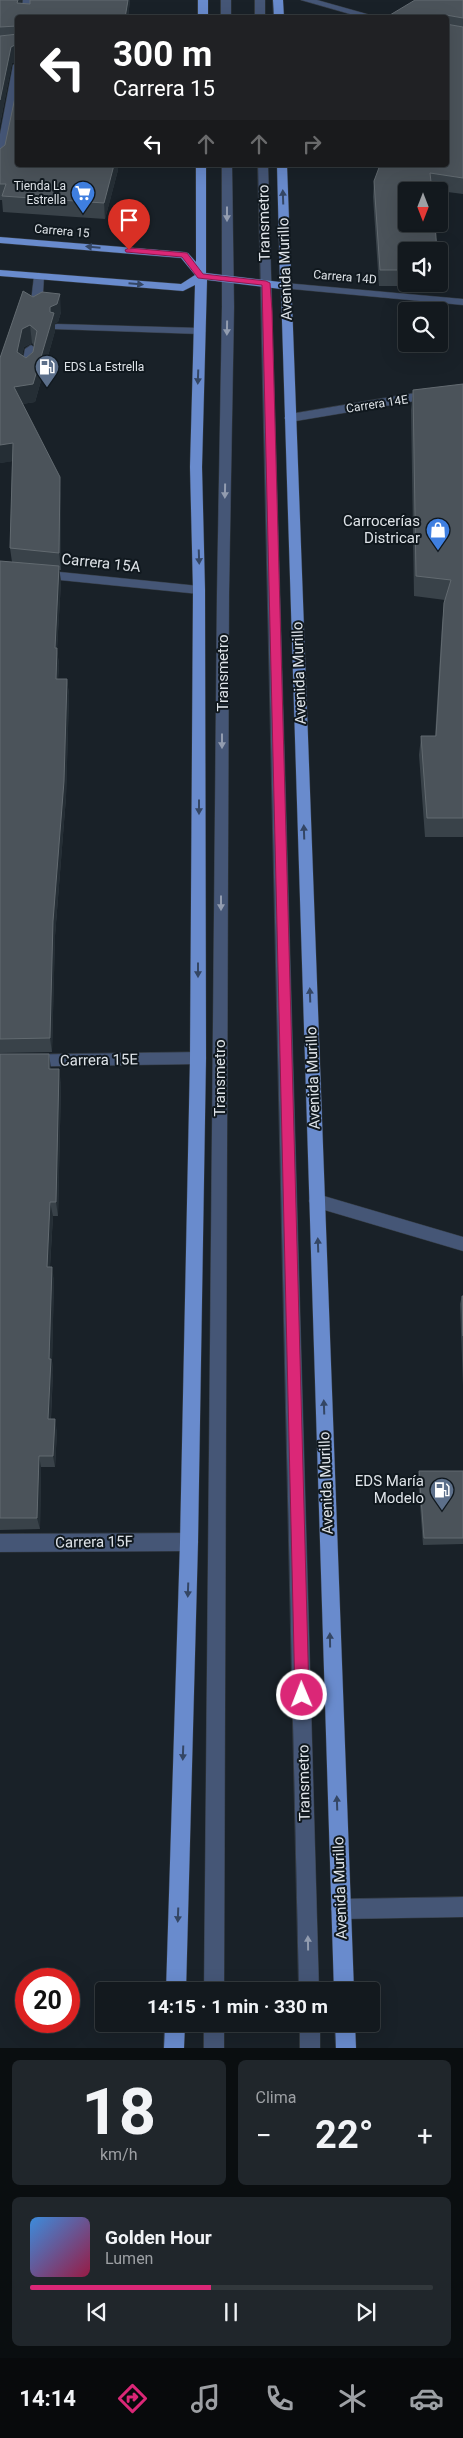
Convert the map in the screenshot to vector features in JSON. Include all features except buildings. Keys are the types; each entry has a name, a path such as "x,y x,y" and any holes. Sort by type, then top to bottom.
{"main road":[{"path":"203,0 203,15"},
{"path":"278,0 279,15"},
{"path":"176,1982 189,1542 198,1058 199,590 196,467 201,276 201,167"},
{"name":"Avenida Murillo","path":"282,167 344,1982"},
{"name":"Carrera 15","path":"0,240 184,255 201,276"},
{"path":"0,273 183,288 201,276 286,286"},
{"path":"174,2048 175,2032"},
{"path":"345,2032 346,2048"}],"street":[{"path":"26,15 28,0"},
{"path":"226,0 226,15"},
{"path":"260,0 260,15"},
{"path":"306,0 365,15"},
{"path":"0,161 4,116 15,76"},
{"name":"Transmetro","path":"214,1982 228,279 227,167"},
{"name":"Transmetro","path":"263,167 309,1982"},
{"path":"36,310 39,276"},
{"name":"Carrera 14D","path":"286,286 463,302"},
{"path":"57,327 200,331"},
{"path":"27,370 30,349"},
{"name":"Carrera 14E","path":"290,418 463,389"},
{"name":"Carrera 15A","path":"0,570 199,590"},
{"name":"Carrera 15E","path":"0,1061 198,1058"},
{"path":"317,1201 463,1244"},
{"name":"Carrera 15F","path":"0,1543 189,1542"},
{"path":"341,1909 463,1907"},
{"path":"214,2032 214,2048"},
{"path":"310,2032 310,2048"}],"place":[{"name":"Tienda La Estrella","path":"83,214"},
{"name":"EDS La Estrella","path":"47,388"},
{"name":"Carrocerías Districar","path":"438,551"},
{"name":"EDS María Modelo","path":"442,1511"}],"route":[{"path":"129,250 184,255 201,276 266,283 302,1695"}]}
